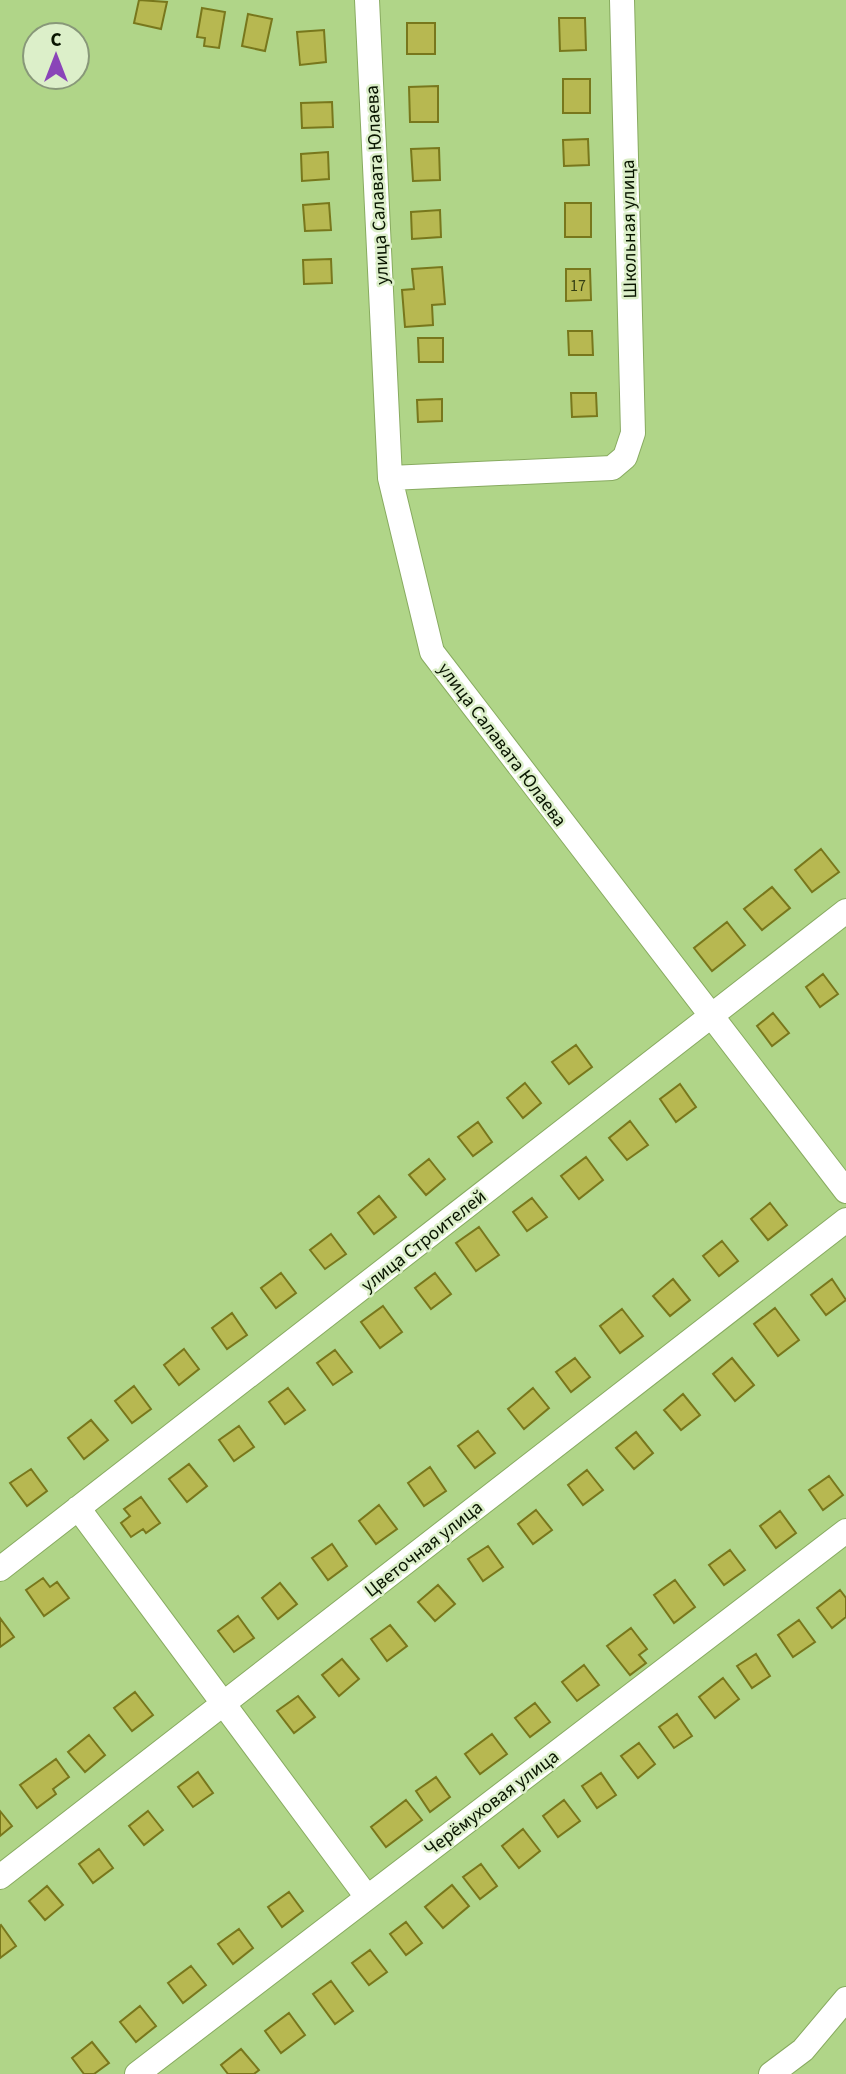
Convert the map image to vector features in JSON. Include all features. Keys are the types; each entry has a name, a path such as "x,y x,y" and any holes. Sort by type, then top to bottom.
{"street":[{"name":"Школьная улица","path":"390,478 612,468 625,457 633,433 622,0"},
{"name":"улица Салавата Юлаева","path":"360,2 390,478 432,652 846,1191"},
{"name":"улица Строителей","path":"0,1569 846,911"},
{"name":"Цветочная улица","path":"0,1877 846,1220"},
{"path":"78,1508 367,1896"},
{"name":"Черёмуховая улица","path":"137,2074 846,1531"},
{"path":"771,2074 803,2050 846,1999"}],"building":[{"path":"139,0 167,2 161,29 134,23"},
{"path":"202,8 225,12 219,48 204,46 205,38 197,37"},
{"path":"248,14 272,19 265,51 242,46"},
{"path":"559,18 585,18 586,50 560,51"},
{"path":"407,23 435,23 435,54 407,54"},
{"path":"324,30 326,62 300,65 297,32"},
{"path":"563,79 590,79 590,113 563,113"},
{"path":"438,86 438,122 410,122 409,87"},
{"path":"332,102 333,127 302,128 301,103"},
{"path":"588,139 589,165 564,166 563,140"},
{"path":"439,148 440,180 413,181 411,149"},
{"path":"328,152 329,179 302,181 301,154"},
{"path":"329,203 331,230 305,231 303,205"},
{"path":"565,203 591,203 591,237 565,237"},
{"path":"440,210 441,237 412,239 411,212"},
{"path":"331,259 332,283 304,284 303,260"},
{"path":"442,267 445,304 432,305 433,325 405,327 402,290 414,289 412,269"},
{"path":"566,269 590,269 591,300 566,301"},
{"path":"568,331 592,331 593,355 569,355"},
{"path":"418,338 443,338 443,362 419,362"},
{"path":"571,393 596,393 597,416 572,417"},
{"path":"442,399 442,421 418,422 417,400"},
{"path":"821,849 839,872 812,892 795,870"},
{"path":"772,887 790,908 762,930 744,909"},
{"path":"727,922 745,945 712,971 694,948"},
{"path":"823,974 838,994 820,1007 806,987"},
{"path":"773,1013 789,1033 772,1046 757,1026"},
{"path":"576,1045 592,1067 569,1084 552,1062"},
{"path":"525,1083 541,1103 523,1118 507,1098"},
{"path":"680,1084 696,1107 676,1122 660,1099"},
{"path":"630,1121 648,1145 627,1160 609,1138"},
{"path":"478,1122 492,1142 473,1156 458,1137"},
{"path":"586,1157 603,1180 579,1199 561,1176"},
{"path":"429,1159 445,1179 426,1195 409,1175"},
{"path":"379,1196 396,1217 374,1234 358,1213"},
{"path":"532,1198 547,1217 527,1231 513,1212"},
{"path":"770,1203 787,1225 768,1240 751,1219"},
{"path":"479,1227 499,1255 476,1271 456,1243"},
{"path":"331,1234 346,1254 325,1269 310,1250"},
{"path":"722,1241 738,1261 719,1276 703,1256"},
{"path":"281,1273 296,1293 276,1308 261,1288"},
{"path":"435,1273 451,1294 431,1309 415,1288"},
{"path":"673,1279 690,1300 670,1316 653,1296"},
{"path":"832,1279 846,1300 826,1315 811,1295"},
{"path":"383,1306 402,1332 380,1348 361,1322"},
{"path":"775,1308 799,1340 778,1356 754,1324"},
{"path":"622,1309 643,1336 620,1353 600,1326"},
{"path":"232,1313 247,1335 227,1349 212,1328"},
{"path":"184,1349 199,1369 179,1385 164,1365"},
{"path":"335,1350 352,1372 333,1385 317,1363"},
{"path":"575,1358 590,1377 571,1392 556,1372"},
{"path":"732,1358 754,1385 735,1401 713,1374"},
{"path":"134,1386 151,1409 132,1423 115,1401"},
{"path":"288,1388 305,1410 285,1424 269,1402"},
{"path":"533,1388 549,1408 524,1429 508,1409"},
{"path":"683,1394 700,1415 681,1430 664,1410"},
{"path":"91,1420 108,1440 84,1459 68,1438"},
{"path":"239,1426 254,1447 234,1461 219,1440"},
{"path":"478,1431 495,1453 475,1468 458,1446"},
{"path":"636,1432 653,1453 634,1469 616,1448"},
{"path":"189,1464 207,1486 187,1502 169,1479"},
{"path":"430,1467 446,1491 424,1506 408,1483"},
{"path":"31,1469 47,1491 27,1506 10,1483"},
{"path":"587,1470 603,1490 583,1505 568,1485"},
{"path":"829,1476 843,1495 823,1510 809,1490"},
{"path":"141,1497 160,1523 146,1533 143,1529 131,1537 121,1523 130,1516 124,1509"},
{"path":"379,1505 397,1529 376,1544 359,1521"},
{"path":"536,1510 552,1530 533,1544 518,1524"},
{"path":"780,1511 796,1533 776,1548 760,1526"},
{"path":"332,1544 347,1566 328,1580 312,1558"},
{"path":"488,1546 503,1567 483,1581 468,1559"},
{"path":"730,1550 745,1570 724,1585 709,1565"},
{"path":"43,1578 50,1587 57,1582 69,1598 44,1616 26,1590"},
{"path":"675,1580 695,1607 674,1623 654,1595"},
{"path":"280,1583 297,1604 278,1619 262,1598"},
{"path":"438,1585 455,1604 435,1621 418,1602"},
{"path":"840,1590 846,1598 846,1617 832,1628 817,1608"},
{"path":"238,1616 254,1638 234,1652 218,1631"},
{"path":"0,1618 14,1637 0,1647"},
{"path":"799,1620 815,1642 793,1657 778,1635"},
{"path":"390,1625 407,1646 387,1661 371,1639"},
{"path":"631,1628 647,1649 639,1655 646,1663 630,1675 607,1646"},
{"path":"756,1654 770,1676 752,1688 737,1666"},
{"path":"342,1659 359,1679 339,1696 322,1675"},
{"path":"584,1665 599,1685 577,1701 562,1682"},
{"path":"723,1678 739,1699 715,1718 699,1697"},
{"path":"135,1692 153,1715 132,1731 114,1708"},
{"path":"298,1696 315,1717 294,1733 277,1711"},
{"path":"535,1703 550,1722 530,1737 515,1718"},
{"path":"677,1714 692,1736 674,1748 659,1727"},
{"path":"492,1734 507,1754 480,1774 465,1754"},
{"path":"89,1735 105,1755 85,1772 68,1752"},
{"path":"639,1743 655,1764 638,1778 621,1756"},
{"path":"56,1759 69,1777 53,1789 56,1794 37,1808 20,1785"},
{"path":"198,1772 213,1793 193,1807 178,1787"},
{"path":"601,1773 616,1795 597,1808 582,1786"},
{"path":"436,1777 450,1797 430,1812 416,1791"},
{"path":"406,1800 422,1820 386,1847 371,1827"},
{"path":"564,1800 580,1821 558,1837 543,1816"},
{"path":"0,1811 12,1826 0,1836"},
{"path":"148,1811 163,1830 144,1845 129,1826"},
{"path":"523,1829 540,1851 519,1868 502,1846"},
{"path":"99,1849 113,1868 93,1883 79,1864"},
{"path":"481,1864 497,1886 480,1899 463,1877"},
{"path":"452,1885 469,1906 443,1928 425,1907"},
{"path":"47,1886 63,1905 45,1920 29,1901"},
{"path":"289,1892 303,1911 282,1927 268,1907"},
{"path":"406,1922 422,1943 406,1955 390,1934"},
{"path":"0,1926 16,1946 0,1958"},
{"path":"239,1929 253,1948 233,1964 218,1944"},
{"path":"370,1950 387,1972 369,1985 352,1963"},
{"path":"191,1966 206,1985 183,2003 168,1983"},
{"path":"331,1981 353,2011 335,2024 313,1994"},
{"path":"140,2006 156,2026 136,2042 120,2022"},
{"path":"289,2013 305,2035 281,2053 265,2031"},
{"path":"92,2042 109,2063 94,2074 84,2074 72,2058"},
{"path":"241,2049 259,2070 254,2074 228,2074 221,2065"}]}
